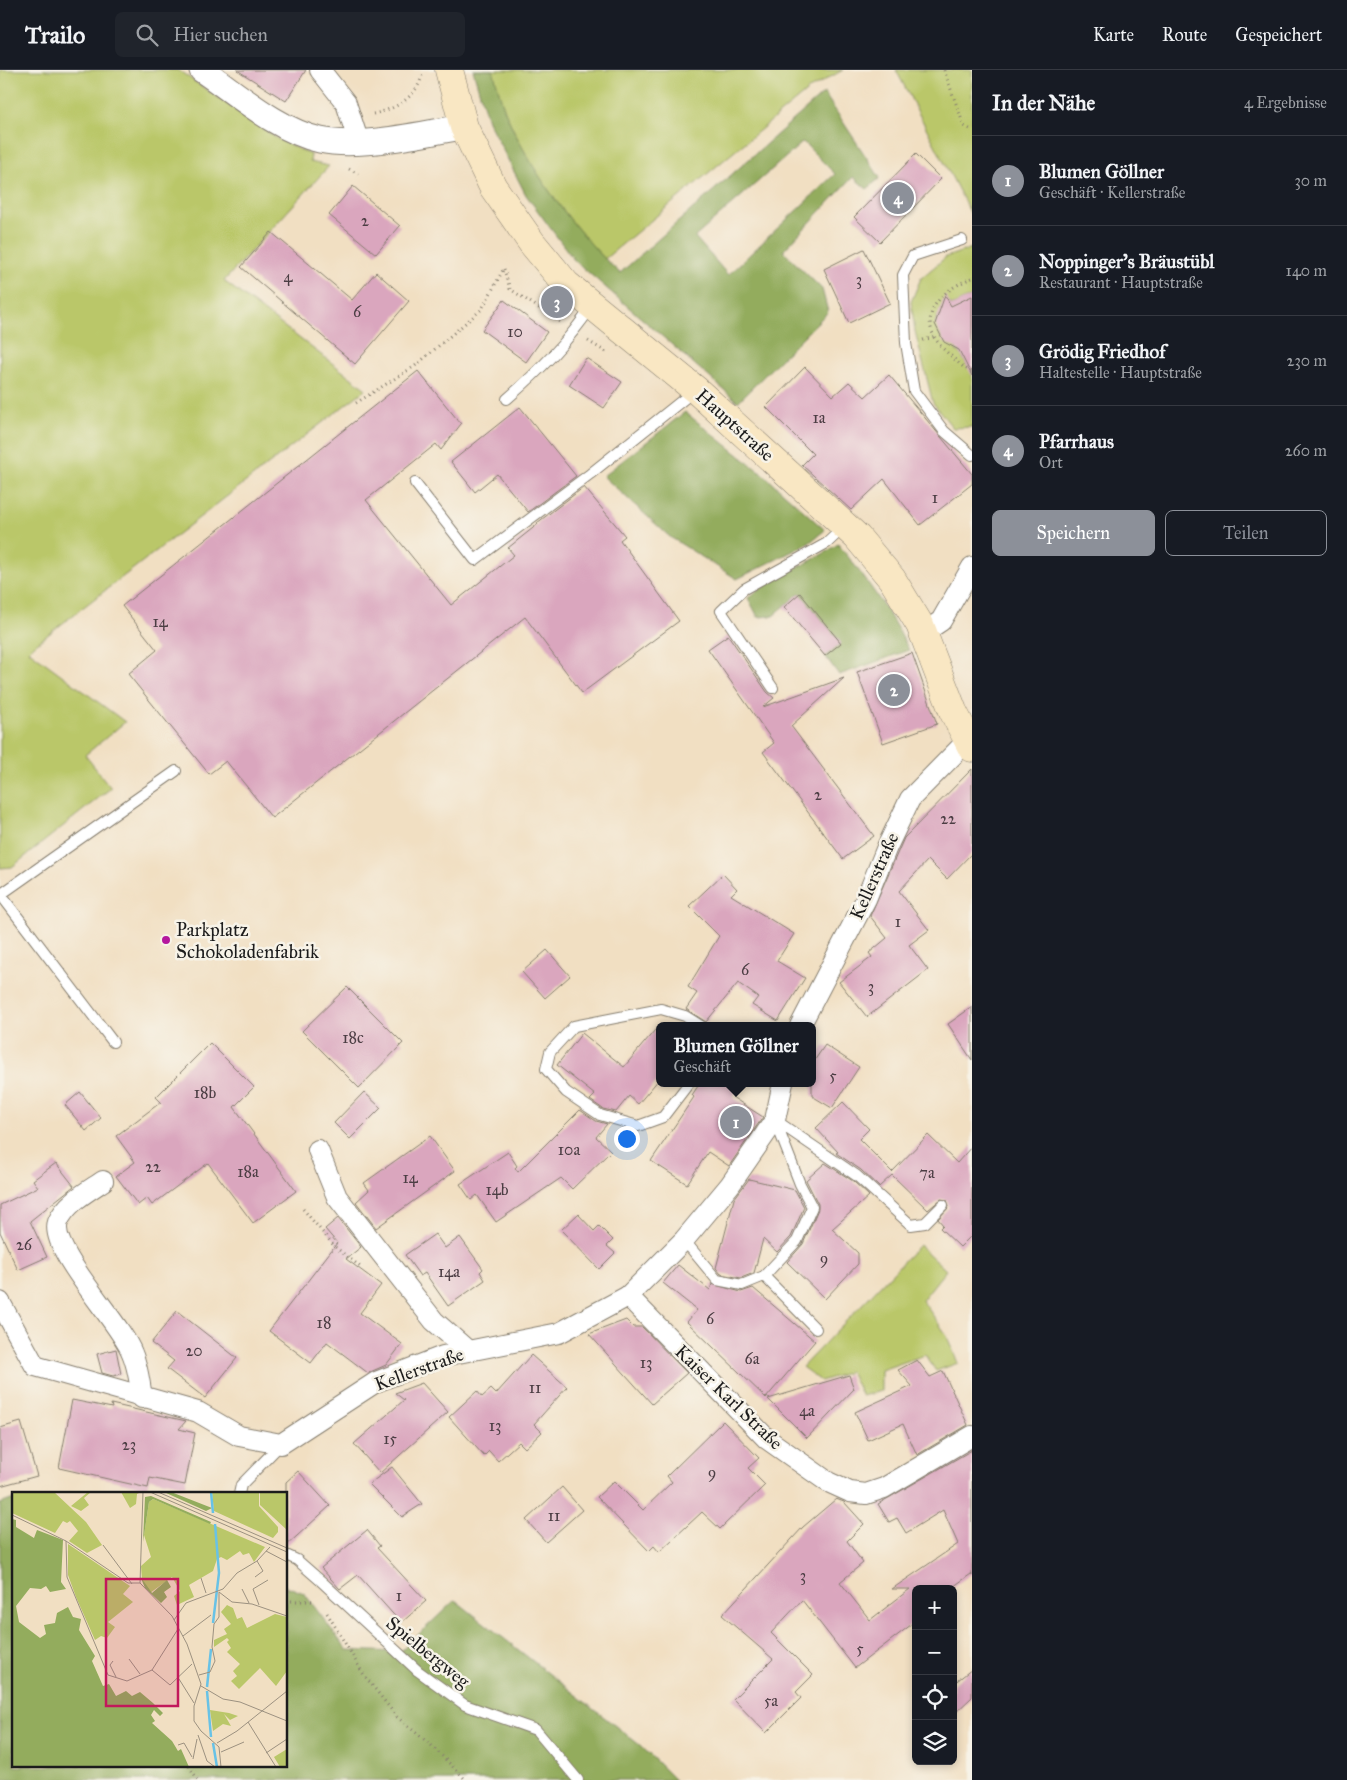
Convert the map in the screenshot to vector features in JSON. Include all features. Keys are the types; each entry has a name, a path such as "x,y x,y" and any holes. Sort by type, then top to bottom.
{"main road":[{"name":"Hauptstraße","path":"449,70 464,127 494,187 532,243 566,284 696,390 845,526 892,579 923,633 970,745"}],"street":[{"path":"202,70 275,120 304,135 338,143 359,143 464,127"},
{"path":"320,70 346,103 359,143"},
{"path":"923,633 941,621 972,567"},
{"name":"Kellerstraße","path":"802,1022 866,899 887,846 910,799 970,745"},
{"name":"Kellerstraße","path":"281,1444 376,1382 443,1356 559,1333 628,1296 684,1240 730,1185 775,1120 782,1087"},
{"path":"318,1150 337,1197 434,1321 468,1350"},
{"path":"103,1181 74,1202 58,1223 57,1232 64,1251 132,1352 142,1398"},
{"name":"Kaiser Karl Straße","path":"628,1296 768,1440 828,1482 850,1492 866,1494 884,1488 972,1436"},
{"path":"0,1302 35,1366 142,1398 198,1412 239,1436 281,1444"}],"lane":[{"path":"962,240 913,256 904,275 906,343 914,391 944,431 972,455"},
{"path":"507,399 548,363 574,332 592,306"},
{"path":"415,484 476,560 590,474 696,390"},
{"path":"773,688 721,611 744,589 827,543 845,526"},
{"path":"113,1042 1,895 176,770"},
{"path":"687,1087 663,1117 638,1126 600,1115 566,1092 546,1069 550,1052 574,1026 661,1009 685,1016 695,1022"},
{"path":"775,1120 857,1176 911,1225 925,1223 942,1205"},
{"path":"684,1240 717,1280 742,1285 764,1276 797,1241 812,1207 800,1184 775,1120"},
{"path":"764,1276 816,1329"},
{"path":"239,1492 241,1485 281,1444"},
{"name":"Spielbergweg","path":"288,1556 297,1560 322,1581 418,1671 465,1705 536,1730 578,1780"}],"path":[{"path":"351,118 380,112 399,104 412,94 421,81 423,70"},
{"path":"944,70 964,126 972,130"},
{"path":"356,403 415,366 482,309 504,269"},
{"path":"972,278 942,294 932,310 930,326 934,337 946,352 967,370 972,371"},
{"path":"303,1209 335,1247 364,1269"},
{"path":"288,1601 320,1601 316,1593"},
{"path":"324,1609 364,1675 397,1717 431,1745 466,1780"},
{"path":"190,1768 198,1780"}],"green space":[{"path":"0,70 178,70 278,139 311,155 310,162 329,166 224,281 366,389 28,650 125,722 85,755 111,788 12,867 0,868"},
{"path":"473,70 493,70 505,111 526,154 570,219 586,239 620,273 824,93 880,178 867,189 853,177 783,251 822,289 828,312 738,402 574,260 526,195 488,121","holes":["803,142 835,174 728,275 695,237"]},
{"path":"484,70 843,70 811,88 601,262 532,168"},
{"path":"896,70 972,70 972,216"},
{"path":"972,248 972,296 951,306 950,303 940,308 943,314 937,317 936,322 942,338 950,345 955,343 957,352 959,351 968,367 972,366 972,427 953,428 933,403 915,331 911,302 921,278 946,257"},
{"path":"685,412 765,476 825,530 809,543 737,579 670,537 603,476"},
{"path":"838,544 876,595 909,650 839,675 825,656 841,643 800,593 773,616 758,617 748,598 769,583"},
{"path":"919,1245 946,1270 922,1300 946,1334 958,1363 936,1371 925,1355 881,1370 881,1391 862,1396 850,1372 821,1381 802,1367"},
{"path":"12,1500 12,1768 288,1768 288,1587 304,1593 347,1650 400,1652 455,1600 641,1746 675,1780 0,1780 0,1504"}],"building":[{"path":"237,70 306,70 286,101"},
{"path":"916,154 941,179 880,242 854,217"},
{"path":"353,186 400,226 376,254 329,215"},
{"path":"271,232 352,300 376,272 409,301 355,364 241,267"},
{"path":"864,249 890,303 849,323 824,269"},
{"path":"945,295 951,306 972,296 972,376 959,350 944,342 935,324"},
{"path":"504,300 547,332 526,362 482,330"},
{"path":"586,358 622,382 604,408 569,385"},
{"path":"805,367 833,396 849,382 865,397 889,375 972,474 972,484 920,525 884,479 851,510 802,465 813,454 766,407"},
{"path":"418,371 461,424 441,450 436,444 366,500 451,605 514,555 508,548 584,487 625,536 620,540 679,621 582,693 525,617 272,818 226,761 209,774 128,674 157,650 122,606"},
{"path":"520,407 576,476 528,512 497,474 475,492 451,462"},
{"path":"800,593 841,643 825,656 784,607"},
{"path":"728,635 767,692 774,698 763,707 844,678 791,726 874,836 843,859 763,752 774,743 708,649"},
{"path":"912,653 937,724 883,743 857,672"},
{"path":"972,769 972,853 947,879 928,860 899,891 929,930 909,945 928,970 867,1017 839,982 872,957 869,953 887,938 870,916 904,838"},
{"path":"723,874 737,889 731,895 794,934 777,961 805,978 778,1021 752,1005 758,997 738,983 706,1022 686,1009 697,993 688,987 719,936 689,906"},
{"path":"547,950 570,976 545,998 522,972"},
{"path":"347,987 403,1043 359,1088 302,1031"},
{"path":"972,1007 972,1060 948,1024"},
{"path":"656,1029 656,1083 638,1104 629,1096 616,1112 603,1109 590,1100 595,1095 557,1065 582,1033 624,1067"},
{"path":"210,1043 254,1087 234,1107 296,1191 253,1223 208,1163 152,1205 147,1198 138,1205 116,1176 135,1162 116,1136 161,1102 156,1097"},
{"path":"825,1045 859,1067 832,1108 812,1096 812,1087 816,1087 816,1058"},
{"path":"697,1087 739,1087 732,1097 763,1117 729,1166 708,1152 687,1184 651,1161 694,1097 692,1095"},
{"path":"80,1092 101,1118 86,1131 65,1105"},
{"path":"364,1092 381,1108 350,1139 334,1123"},
{"path":"843,1102 869,1129 859,1139 892,1172 928,1135 957,1163 972,1146 972,1235 960,1247 940,1228 943,1225 938,1219 949,1207 947,1200 941,1199 928,1210 892,1175 879,1187 861,1170 836,1153 838,1152 816,1128"},
{"path":"580,1110 596,1121 607,1124 596,1137 611,1151 572,1189 561,1178 496,1222 477,1195 471,1200 460,1184 508,1152 517,1166 515,1168 518,1172"},
{"path":"430,1136 455,1171 376,1228 356,1202 369,1190 364,1183"},
{"path":"56,1163 74,1186 30,1221 47,1257 18,1270 0,1232 0,1205 38,1187 33,1180"},
{"path":"825,1163 853,1181 869,1196 832,1229 858,1253 858,1264 825,1299 787,1262 803,1244 818,1209 818,1204 806,1180"},
{"path":"749,1179 795,1190 804,1207 791,1237 777,1252 763,1239 754,1273 741,1278 721,1274 716,1268 734,1199"},
{"path":"578,1214 594,1231 599,1226 613,1240 607,1246 615,1253 599,1269 561,1230"},
{"path":"338,1218 361,1247 346,1259 381,1285 360,1313 402,1344 386,1365 368,1373 327,1342 311,1363 269,1331 337,1243 325,1229"},
{"path":"435,1234 445,1248 460,1237 483,1269 480,1272 485,1280 448,1306 425,1273 420,1276 405,1255"},
{"path":"678,1265 710,1290 712,1284 741,1292 753,1288 815,1341 766,1398 687,1322 697,1310 663,1283"},
{"path":"177,1311 237,1358 205,1398 167,1369 174,1361 151,1343"},
{"path":"626,1320 633,1327 642,1327 687,1373 652,1404 589,1334"},
{"path":"116,1349 121,1374 113,1376 102,1373 97,1354"},
{"path":"531,1355 567,1387 534,1424 542,1432 525,1448 519,1442 498,1461 489,1451 484,1456 449,1417 477,1391 482,1397 491,1389 496,1394"},
{"path":"917,1360 930,1377 943,1371 968,1425 917,1455 903,1424 868,1440 855,1412 912,1386 898,1370"},
{"path":"849,1375 854,1389 807,1438 768,1399"},
{"path":"422,1383 448,1412 380,1473 354,1444 404,1400 395,1393"},
{"path":"72,1400 112,1408 111,1404 186,1421 179,1429 195,1433 185,1485 150,1478 148,1488 59,1468"},
{"path":"723,1421 759,1458 748,1468 765,1485 720,1529 702,1512 659,1552 654,1546 649,1551 597,1497 614,1481 643,1510 672,1482 667,1476"},
{"path":"21,1422 37,1476 0,1486 0,1428"},
{"path":"972,1450 972,1576 971,1574 956,1585 912,1585 912,1624 855,1668 802,1600 771,1633 813,1675 796,1692 801,1698 766,1733 733,1699 773,1659 722,1615 803,1527 836,1499 844,1502 864,1524 847,1541 863,1563 840,1582 870,1620 910,1589 892,1589 958,1544 943,1510 906,1533 897,1518 889,1522 878,1504"},
{"path":"392,1467 422,1504 402,1517 369,1484"},
{"path":"298,1471 330,1506 288,1544 288,1492 286,1492 286,1482"},
{"path":"562,1487 582,1510 546,1542 526,1520"},
{"path":"367,1530 380,1546 377,1548 426,1601 401,1623 358,1575 340,1589 321,1568"},
{"path":"972,1669 972,1697 957,1711 957,1681"}],"place":[{"name":"Pfarrhaus","path":"898,198"},
{"name":"Grödig Friedhof","path":"557,302"},
{"name":"Noppinger's Bräustübl","path":"894,690"},
{"name":"Parkplatz Schokoladenfabrik","path":"166,940"},
{"name":"Blumen Göllner","path":"736,1122"}]}
